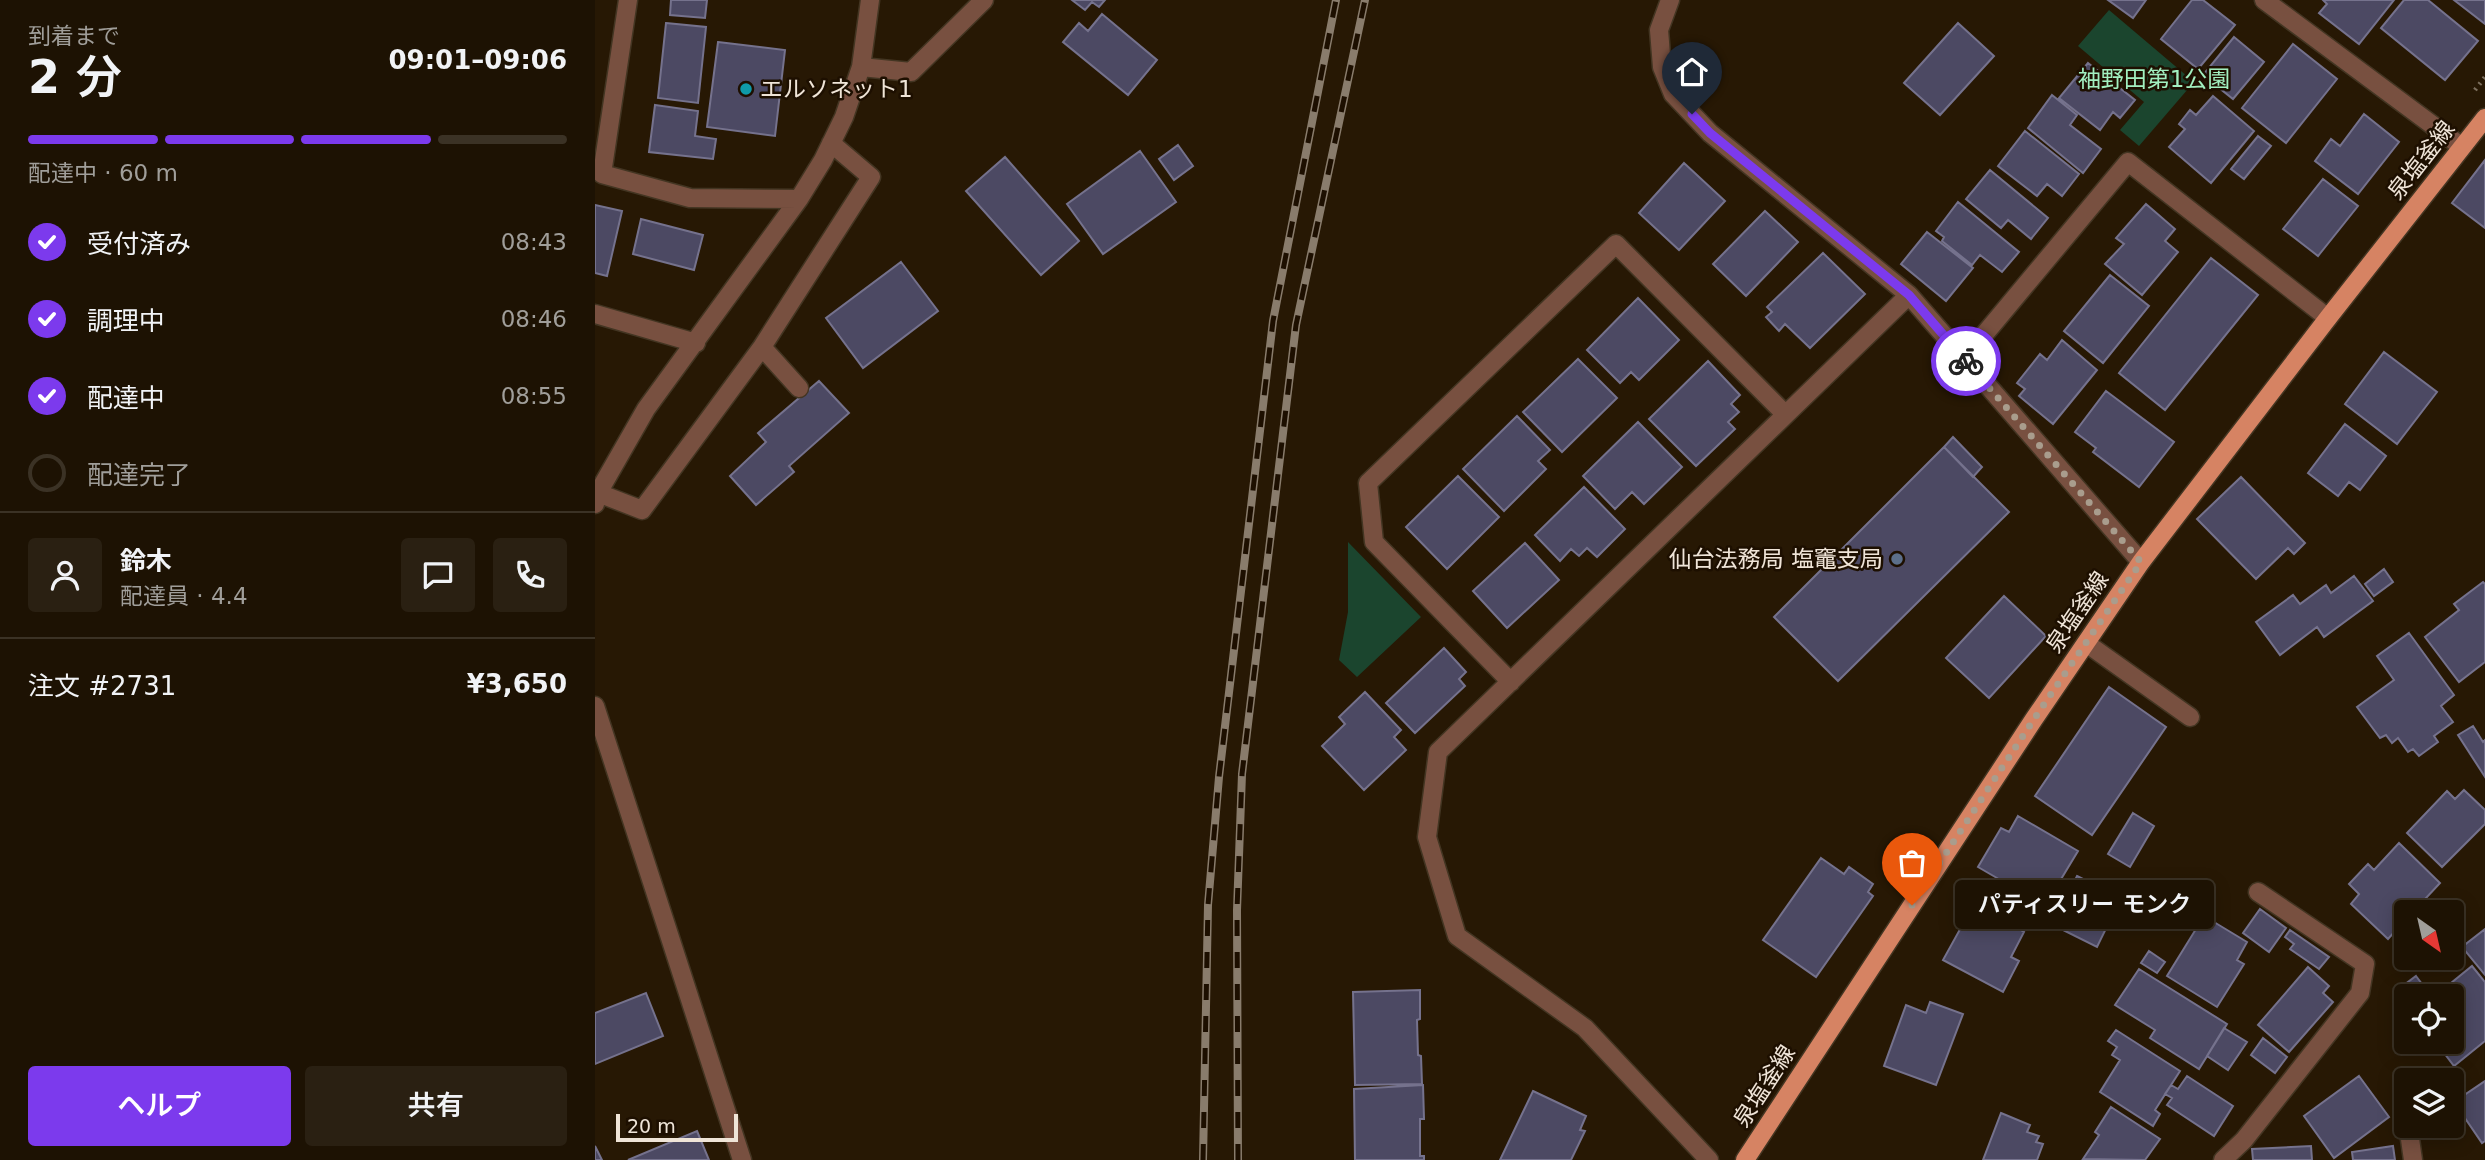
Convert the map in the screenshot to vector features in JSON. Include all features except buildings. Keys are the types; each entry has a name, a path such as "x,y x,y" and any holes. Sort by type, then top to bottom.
{"main road":[{"name":"泉塩釜線","path":"1745,1160 2141,562 2485,118"}],"street":[{"path":"628,0 602,174 690,198 799,199"},
{"path":"831,144 871,177 762,347 642,510 596,499 646,409 799,199 831,144 844,117 861,67 870,0"},
{"path":"861,67 911,72 984,0"},
{"path":"1669,0 1659,30 1662,67 1673,94 1710,133 1909,295 2141,562"},
{"path":"2264,0 2462,147"},
{"path":"1983,336 2128,162 2328,318"},
{"path":"1511,682 1374,542 1367,483 1616,244 1785,414"},
{"path":"1709,1160 1585,1028 1457,936 1427,837 1438,752 1909,295"},
{"path":"595,314 696,342"},
{"path":"762,347 799,388"},
{"path":"2086,643 2190,717"},
{"path":"595,706 742,1160"},
{"path":"2223,1160 2245,1140 2360,993 2365,964 2258,892"},
{"path":"2410,1138 2413,1160"}],"green space":[{"name":"袖野田第1公園","path":"2109,10 2194,82 2139,146 2120,130 2144,102 2078,46"},
{"path":"1348,542 1421,617 1357,677 1339,660 1348,612"}],"railway":[{"path":"1203,1160 1208,905 1219,777 1273,321 1336,0"},
{"path":"1238,1160 1237,910 1242,774 1296,325 1365,0"}],"way so far":[{"path":"1912,905 2141,562 1966,361"}],"place":[{"name":"エルソネット1","path":"746,89"},
{"name":"仙台法務局 塩竈支局","path":"1897,559"},
{"name":"パティスリー モンク","path":"1912,905"}],"route":[{"path":"1692,114 1710,133 1909,295 1966,361"}]}
